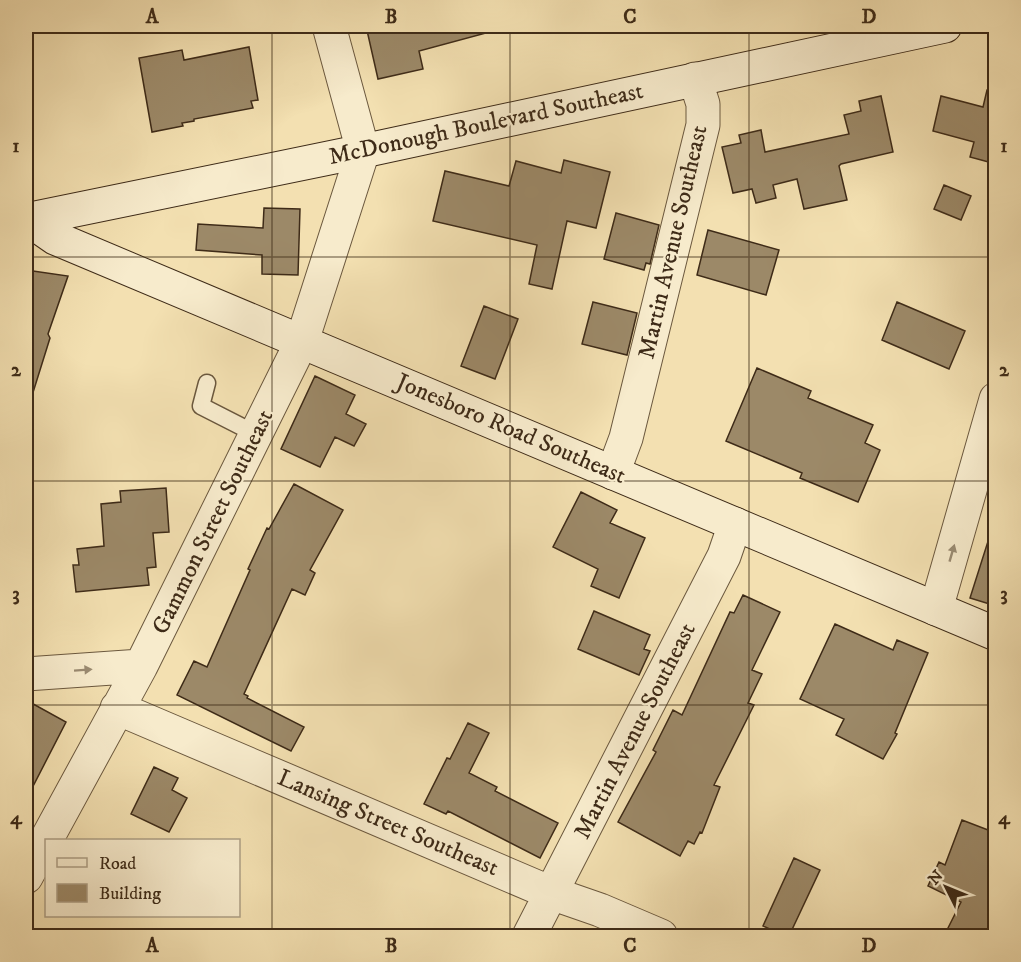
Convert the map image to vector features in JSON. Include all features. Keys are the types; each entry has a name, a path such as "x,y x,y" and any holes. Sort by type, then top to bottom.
{"street":[{"path":"329,26 363,151"},
{"name":"McDonough Boulevard Southeast","path":"27,220 363,151 945,26"},
{"name":"Martin Avenue Southeast","path":"613,472 626,438 703,125 703,104 695,80"},
{"name":"Gammon Street Southeast","path":"46,839 141,666 302,341 363,151"},
{"name":"Jonesboro Road Southeast","path":"27,220 55,238 996,634"},
{"path":"936,609 996,399"},
{"name":"Martin Avenue Southeast","path":"529,936 724,556 735,524"},
{"path":"26,674 141,666"},
{"name":"Lansing Street Southeast","path":"117,708 551,893 600,910 661,936"},
{"name":"Gammon Street Southeast","path":"26,877 45,842"}],"lane":[{"path":"207,383 201,406 256,434"}],"building":[{"path":"366,26 485,26 486,33 419,51 423,69 378,79"},
{"path":"249,47 258,100 251,101 253,108 194,119 194,121 182,123 183,126 152,132 139,58 182,50 184,60"},
{"path":"987,90 996,91 996,164 970,157 974,142 933,131 941,96 983,107"},
{"path":"881,96 893,152 839,166 847,200 804,209 797,179 773,185 776,198 756,203 752,189 733,193 722,147 741,143 739,135 761,130 765,152 849,134 844,115 861,111 859,101"},
{"path":"564,160 610,172 596,228 567,221 552,289 529,284 537,245 433,221 445,171 509,186 516,161 561,173"},
{"path":"944,185 971,196 961,220 934,209"},
{"path":"264,208 300,209 298,275 262,274 262,255 196,250 198,224 263,228"},
{"path":"616,213 659,225 650,264 646,263 644,270 604,259"},
{"path":"708,230 779,250 766,295 697,275"},
{"path":"26,270 68,276 48,334 50,338 31,399 26,398"},
{"path":"593,302 637,313 627,355 582,344"},
{"path":"897,302 965,331 949,369 882,340"},
{"path":"484,306 518,319 495,379 461,366"},
{"path":"757,368 811,391 808,398 873,425 865,443 880,450 858,502 800,478 802,473 726,441"},
{"path":"315,376 355,395 346,414 366,424 354,446 335,437 320,467 281,449"},
{"path":"294,484 343,510 310,570 315,573 305,595 292,589 244,694 248,696 247,698 304,727 291,751 177,695 194,661 207,667 267,528 269,529"},
{"path":"166,488 169,532 153,533 156,567 147,568 149,585 76,592 73,565 79,565 77,549 104,546 101,504 121,502 120,491"},
{"path":"581,492 617,510 610,523 645,538 619,598 591,586 598,569 553,547"},
{"path":"990,535 996,536 996,606 970,598"},
{"path":"743,595 780,612 752,670 762,674 748,703 754,705 714,785 720,787 702,833 700,832 694,844 688,841 680,856 618,822 656,752 653,750 673,710 682,715 730,612 734,613"},
{"path":"594,611 650,635 644,649 650,651 639,675 578,649"},
{"path":"835,624 893,650 897,640 928,653 895,733 897,734 883,759 836,735 844,719 800,699"},
{"path":"26,700 66,722 26,800"},
{"path":"468,723 489,733 469,773 497,787 495,791 558,823 540,858 448,811 446,814 424,804"},
{"path":"154,767 178,778 172,790 187,798 169,832 131,814"},
{"path":"962,820 996,833 996,936 944,936 961,902 928,886 939,862 945,865"},
{"path":"794,858 820,870 789,936 785,936 763,926"}]}
